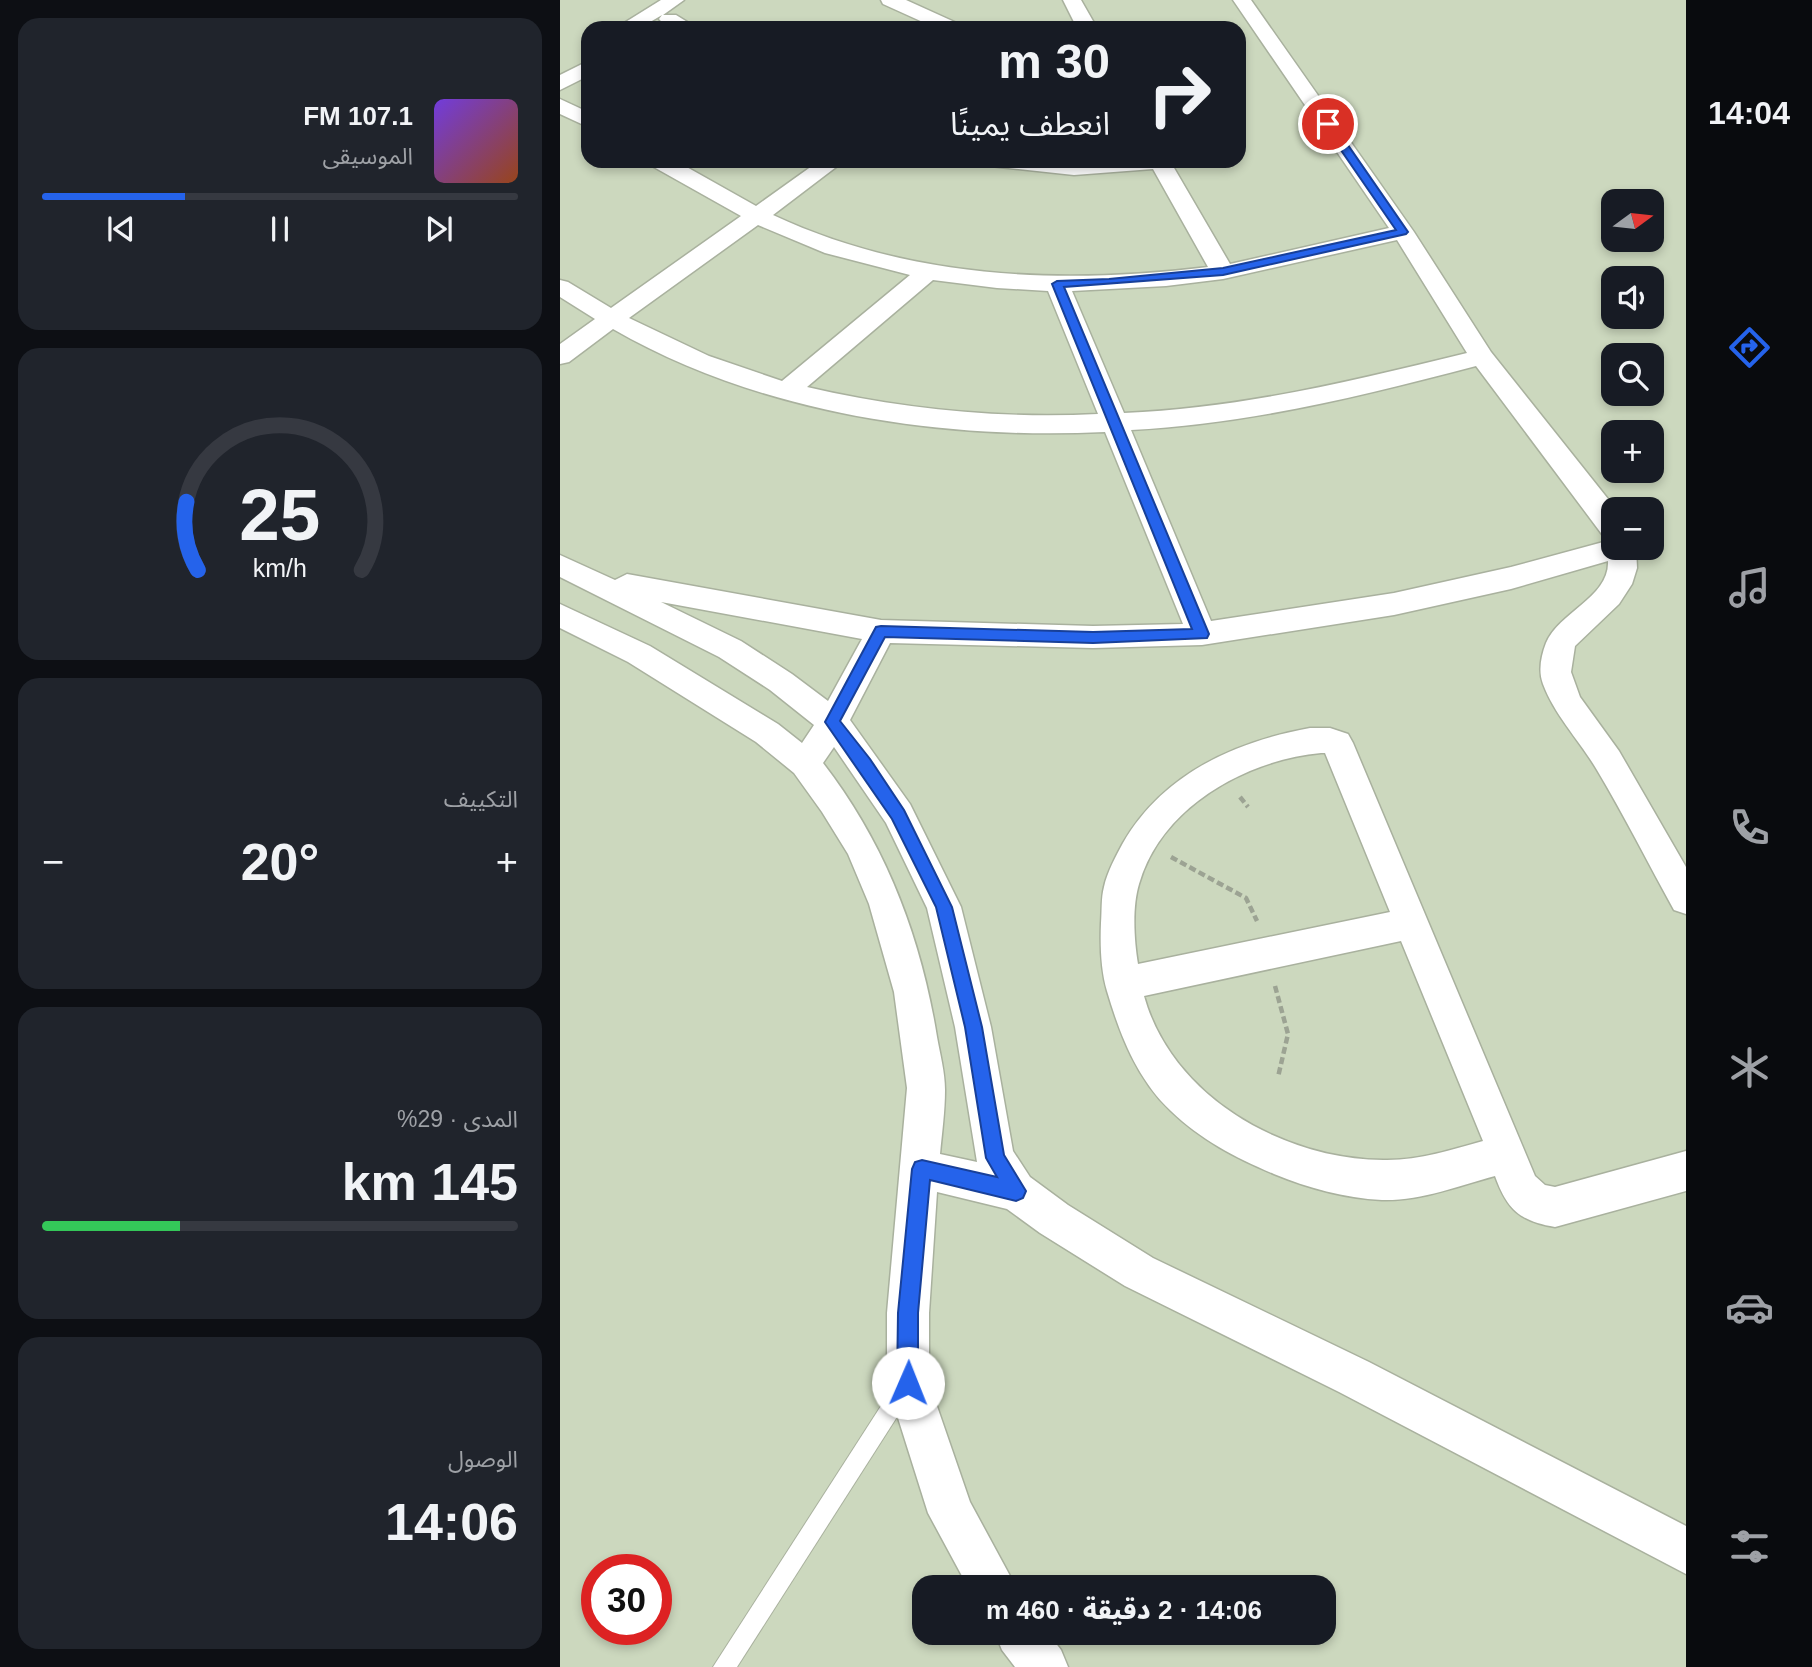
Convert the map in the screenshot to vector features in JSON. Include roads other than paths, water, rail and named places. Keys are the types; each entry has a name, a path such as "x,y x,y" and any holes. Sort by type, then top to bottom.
{"street":[{"path":"1072,0 1083,21"},
{"path":"1242,0 1259,39 1403,232 1482,357 1601,511"},
{"path":"893,1 937,21"},
{"path":"672,21 683,3"},
{"path":"642,21 683,3"},
{"path":"560,66 581,54"},
{"path":"560,84 581,71"},
{"path":"560,105 581,117"},
{"path":"673,168 757,215 825,243 927,273 1057,284 1109,282 1223,272 1403,232"},
{"path":"560,356 823,168"},
{"path":"1162,168 1223,272"},
{"path":"786,390 927,273"},
{"path":"1057,284 1202,634"},
{"path":"560,287 611,319 703,363 838,404 961,419 1116,424 1310,399 1482,357"},
{"path":"590,579 881,631 1093,637 1202,634 1395,604 1511,578 1601,553"},
{"path":"1624,560 1626,565 1618,588 1562,638 1556,659 1557,682 1575,718 1607,760 1686,900"},
{"path":"560,565 730,649 781,681 832,722 864,763 898,814 944,907 974,1027 995,1158 1016,1191 1054,1219 1139,1272 1354,1377 1686,1551"},
{"path":"560,615 639,654 729,707 767,733 805,764 834,802 862,848 886,904 912,992 926,1088 922,1169 908,1313 908,1383 951,1513 985,1575"},
{"path":"805,764 832,722 881,631"},
{"path":"1507,1153 1418,1176 1383,1180 1334,1174 1270,1154 1215,1121 1165,1077 1146,1048 1122,984 1117,936 1121,886 1139,845 1170,804 1204,779 1243,758 1279,748 1331,740 1336,743 1507,1153 1521,1191 1537,1205 1555,1207 1686,1171"},
{"path":"1122,984 1412,923"},
{"path":"922,1169 1016,1191"},
{"path":"1028,1645 1044,1667"}],"lane":[{"path":"724,1667 908,1383"}]}
